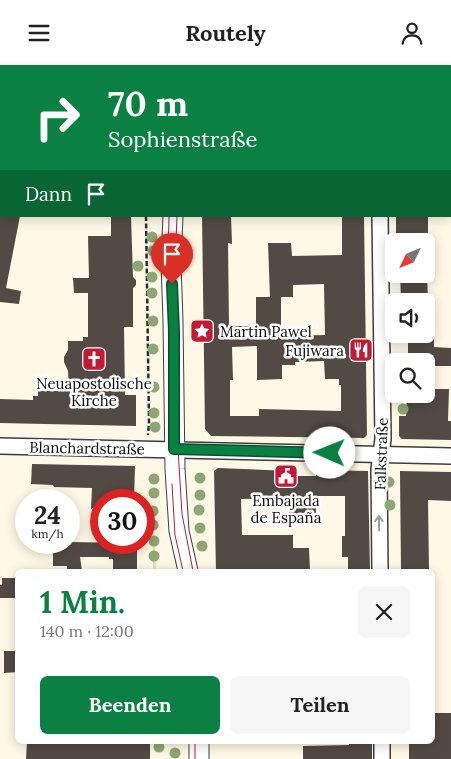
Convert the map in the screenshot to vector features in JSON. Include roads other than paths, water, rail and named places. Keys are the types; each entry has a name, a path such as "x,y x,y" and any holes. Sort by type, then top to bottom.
{"street":[{"path":"173,217 171,263 174,332 174,449 180,531 188,569"},
{"name":"Falkstraße","path":"380,217 383,439 379,469 380,569"},
{"name":"Blanchardstraße","path":"0,446 451,455"},
{"path":"198,744 199,759"},
{"path":"382,744 382,759"}],"tram line":[{"path":"168,266 169,217"},
{"path":"177,217 175,266 178,449 182,514 193,569"},
{"path":"172,484 175,535 183,569"},
{"path":"195,744 195,759"}],"place":[{"name":"Martin Pawel","path":"202,331"},
{"name":"Fujiwara","path":"361,350"},
{"name":"Neuapostolische Kirche","path":"94,359"},
{"name":"Embajada de España","path":"286,476"}]}
